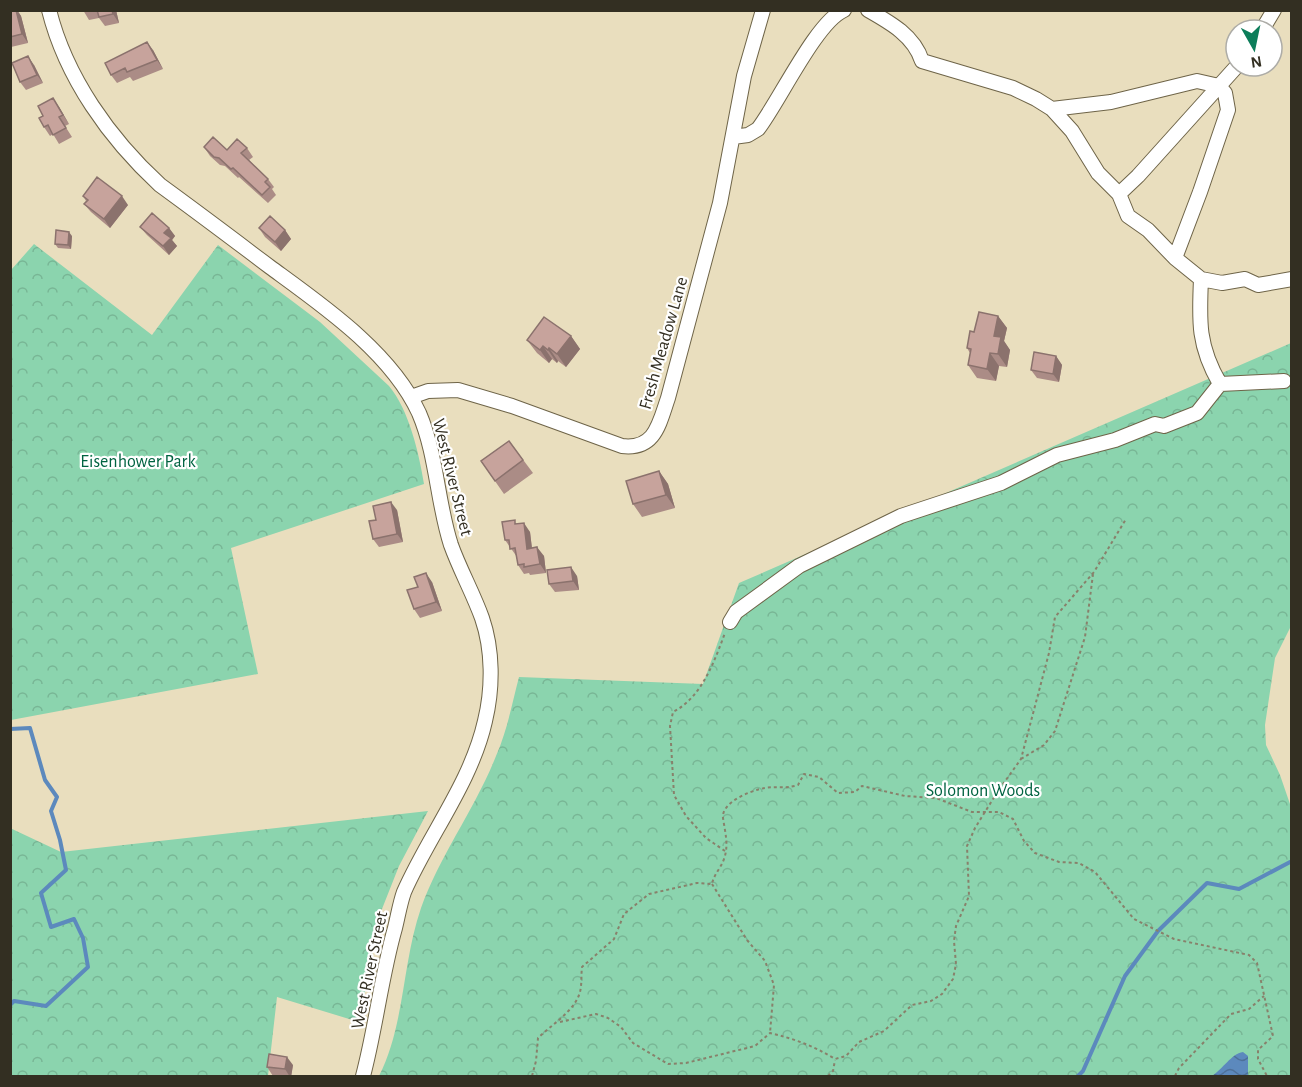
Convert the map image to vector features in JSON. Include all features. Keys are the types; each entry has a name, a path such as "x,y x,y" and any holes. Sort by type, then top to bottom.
{"street":[{"name":"West River Street","path":"49,10 84,93 117,142 135,162 160,185 327,309 371,349 411,397 430,446 450,542 485,630 491,680 485,721 454,798 404,893 386,960 373,1039 363,1077"},
{"name":"Fresh Meadow Lane","path":"411,397 428,391 458,390 512,406 622,446 632,447 647,442 658,426 668,398 720,203 744,76 763,10"},
{"path":"733,137 748,135 758,129 824,28 837,13 844,10"},
{"path":"868,10 886,20 910,39 918,48 922,61 1013,88 1052,109 1072,131 1098,173 1119,194 1128,216 1148,230 1174,258 1202,279 1222,284 1245,279 1258,285 1292,279"},
{"path":"1119,194 1227,78"},
{"path":"1052,109 1111,102 1197,81 1220,86 1225,93 1228,110 1200,192 1174,258"},
{"path":"1202,279 1201,335 1205,356 1220,384"},
{"path":"730,622 736,612 799,566 901,516 1001,483 1057,455 1115,440 1155,424 1164,426 1197,413 1220,384 1284,381"}],"path":[{"path":"770,1033 815,1046 835,1059 846,1056 859,1042 884,1030 912,1005 931,1001 942,994 953,980 956,964 954,941 956,926 969,896 967,846 984,813 1021,759 1049,653 1055,617 1094,572 1126,519"},
{"path":"1021,759 1044,745 1055,731 1085,637 1094,572"},
{"path":"725,851 706,838 686,816 674,795 670,726 673,712 684,706 694,696 714,660 730,622"},
{"path":"532,1077 537,1061 538,1038 548,1028 560,1022 596,1014 608,1018 621,1027 633,1043 668,1064 686,1064 755,1046 770,1033 774,985 765,961 747,940 712,884 714,873 724,860 727,838 722,815 729,803 765,788 787,788 798,785 804,774 819,777 838,793 855,792 862,786 904,796 936,798 972,812 999,812 1013,819 1024,841 1035,853 1059,862 1079,863 1095,872 1134,919 1173,939 1249,955 1257,963 1273,1036 1258,1050 1258,1059 1267,1077"},
{"path":"560,1022 579,993 582,968 614,939 624,914 649,894 697,883 712,884"},
{"path":"1175,1077 1179,1068 1231,1014 1249,1008 1264,996"},
{"path":"828,1077 833,1071 835,1059"}],"green space":[{"name":"Eisenhower Park","path":"34,244 152,335 218,245 320,322 389,386 402,407 416,446 424,484 231,548 258,674 11,720 11,270"},
{"name":"Solomon Woods","path":"1291,343 1291,626 1275,658 1265,725 1266,745 1291,807 1291,1076 379,1076 394,1036 410,950 421,908 438,869 488,776 500,747 519,677 703,684 739,583"},
{"path":"428,811 399,866 380,914 359,1022 277,997 268,1076 11,1076 10,828 61,852"}],"water":[{"path":"1243,1052 1248,1056 1248,1076 1212,1076 1235,1056"}],"building":[{"path":"10,10 16,10 22,34 10,37"},
{"path":"97,10 112,10 113,14 99,17"},
{"path":"147,42 157,60 127,72 125,68 111,75 105,63"},
{"path":"28,56 37,75 20,82 12,63"},
{"path":"53,98 63,115 59,117 66,128 53,135 48,125 44,127 39,118 43,116 38,106"},
{"path":"213,137 227,150 237,139 247,148 241,153 268,179 265,182 270,187 262,195 233,168 231,169 219,158 214,157 204,147"},
{"path":"97,177 122,196 104,219 84,204 88,200 83,196"},
{"path":"152,213 169,228 164,233 171,238 163,246 140,227"},
{"path":"270,216 285,230 275,242 259,228"},
{"path":"56,230 69,232 68,245 55,244"},
{"path":"979,312 998,316 994,336 1001,337 998,354 990,353 987,369 968,365 971,349 967,348 970,331 974,332"},
{"path":"544,317 571,336 557,354 543,346 540,350 527,340"},
{"path":"1034,352 1056,356 1053,374 1031,370"},
{"path":"509,441 523,460 495,481 481,461"},
{"path":"659,471 666,495 633,504 626,481"},
{"path":"391,502 397,534 373,539 369,521 376,520 373,506"},
{"path":"515,520 515,524 524,523 527,549 537,547 540,564 524,567 524,564 518,565 515,548 510,549 509,540 505,540 502,522"},
{"path":"571,567 573,581 549,584 547,570"},
{"path":"426,573 436,602 414,609 407,590 418,587 414,577"},
{"path":"269,1054 287,1057 285,1069 267,1067"}],"waterway":[{"path":"10,729 30,728 45,780 57,797 51,811 66,870 41,893 51,927 74,919 83,938 88,967 46,1006 14,1001 10,1005"},
{"path":"1078,1076 1083,1071 1125,976 1158,931 1207,883 1239,889 1292,861"}]}
